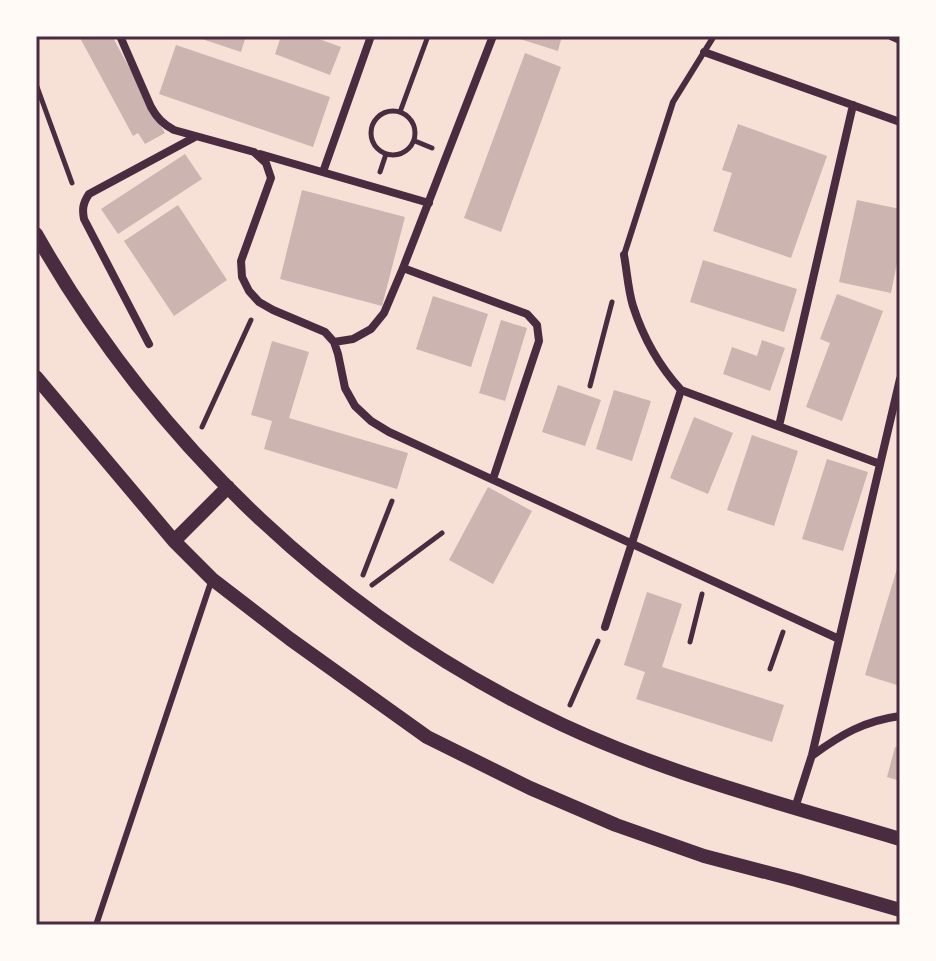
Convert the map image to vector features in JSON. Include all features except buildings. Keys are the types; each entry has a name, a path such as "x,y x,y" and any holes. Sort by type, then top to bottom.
{"street":[{"path":"120,36 156,117 174,130 429,203"},
{"path":"323,172 371,36"},
{"path":"334,342 353,339 371,329 384,313 493,36"},
{"path":"891,36 900,40"},
{"path":"704,52 900,122"},
{"path":"779,426 853,105"},
{"path":"149,344 82,210 89,194 196,136"},
{"path":"254,152 266,163 271,178 241,261 242,277 259,302 325,332 334,342 345,388 355,406 371,421 839,639"},
{"path":"36,234 64,282 124,369 191,450 280,537 353,598 443,659 562,724 637,756 713,783 900,839"},
{"path":"624,255 633,304 647,340 667,375 681,390 880,464"},
{"path":"403,268 527,314 537,325 539,341 493,479"},
{"path":"36,377 174,541 212,579 427,737 530,788 616,825 704,856 900,910"},
{"path":"795,808 812,755 900,379"},
{"path":"605,627 681,390"},
{"path":"174,541 228,487"},
{"path":"812,755 844,733 880,719 900,716"}],"lane":[{"path":"624,255 673,102 714,36"},
{"path":"96,925 212,579"}],"path":[{"path":"400,112 428,36"},
{"path":"36,84 82,210"},
{"path":"386,112 400,112 412,121 416,131 415,141 401,155 381,153 371,136 372,126 377,117 386,112"},
{"path":"590,386 613,298"},
{"path":"191,450 259,302"},
{"path":"353,598 392,501"},
{"path":"353,598 442,533"},
{"path":"690,642 707,578"},
{"path":"770,669 789,615"},
{"path":"562,724 605,627"}]}
